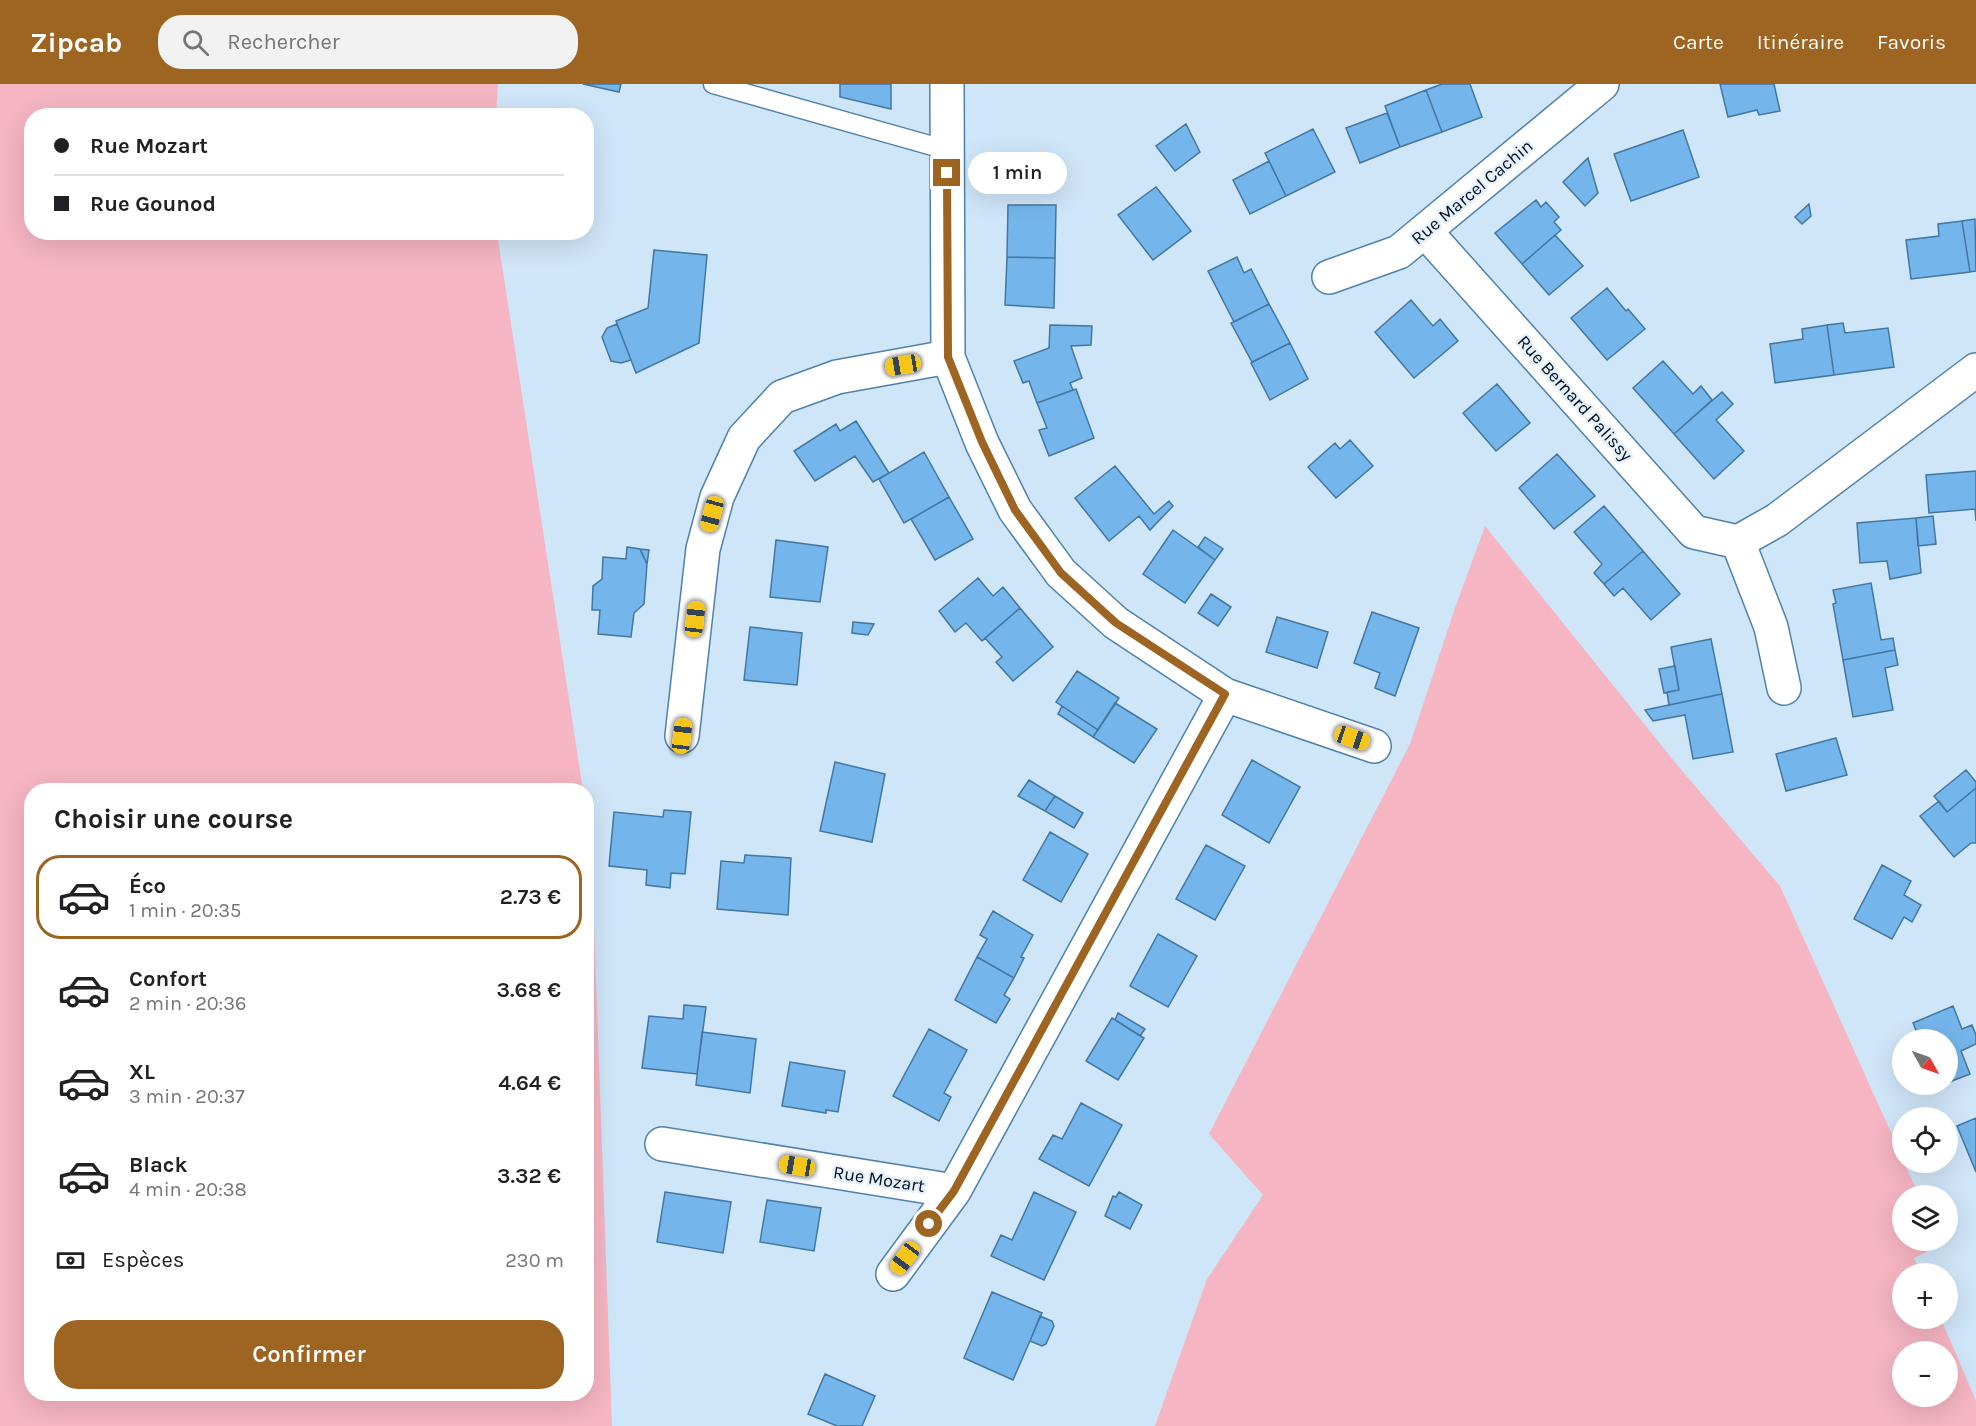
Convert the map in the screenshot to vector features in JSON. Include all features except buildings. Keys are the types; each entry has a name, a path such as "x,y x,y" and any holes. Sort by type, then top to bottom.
{"street":[{"path":"947,84 948,357 982,442 1015,510 1061,573 1116,623 1225,694 1374,746"},
{"name":"Rue Marcel Cachin","path":"1329,277 1399,252 1602,84"},
{"name":"Rue Bernard Palissy","path":"1425,231 1695,532 1738,542"},
{"path":"682,736 703,549 717,497 744,438 782,397 837,376 948,357"},
{"path":"1784,688 1771,627 1738,542 1777,520 1976,370"},
{"name":"Rue Mozart","path":"893,1274 954,1191 1225,694"},
{"name":"Rue Mozart","path":"662,1144 954,1191"}],"lane":[{"path":"713,84 947,150"}],"shaded area":[{"path":"0,84 498,84 496,108 24,108 24,240 498,240 582,783 24,783 24,1401 594,1401 594,926 612,1426 0,1426"},
{"path":"1485,526 1678,766 1780,886 1892,1135 1892,1173 1909,1173 1914,1185 1892,1185 1892,1251 1928,1251 1914,1258 1916,1263 1892,1263 1892,1329 1945,1329 1950,1341 1892,1341 1892,1407 1958,1407 1958,1359 1976,1401 1976,1426 1155,1426 1207,1279 1263,1195 1209,1134 1410,744"}],"route":[{"path":"929,1224 954,1191 1225,694 1116,623 1061,573 1015,510 982,442 948,357 947,173"}]}
